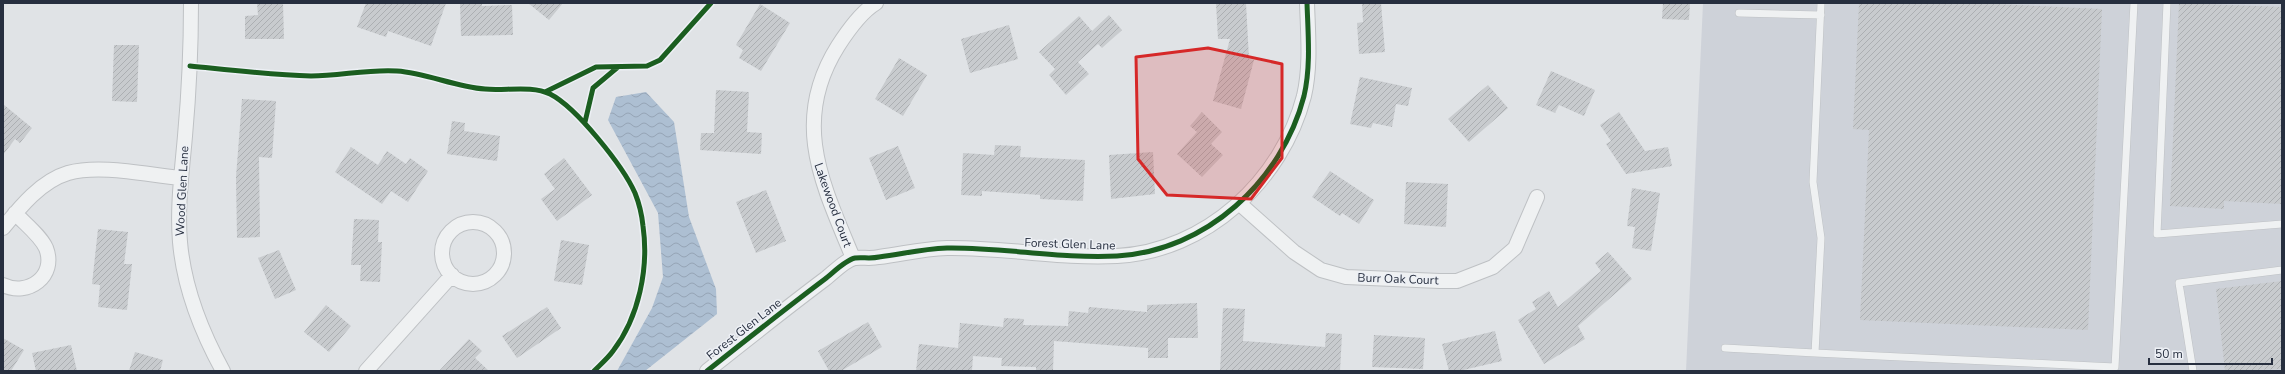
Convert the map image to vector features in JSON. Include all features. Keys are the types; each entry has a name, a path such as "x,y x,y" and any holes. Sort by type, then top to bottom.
{"street":[{"name":"Wood Glen Lane","path":"191,3 190,66 181,178 179,230 184,268 201,328 223,371"},
{"name":"Lakewood Court","path":"853,258 818,171 814,147 814,117 819,88 833,54 843,38 876,3"},
{"name":"Forest Glen Lane","path":"707,371 779,313 853,258 880,257 917,250 949,248 1093,256 1131,254 1171,244 1195,234 1240,204 1261,181 1280,154 1294,125 1304,94 1308,61 1307,3"},
{"path":"3,228 14,213 40,189 54,179 68,173 104,170 181,178"},
{"name":"Burr Oak Court","path":"1240,204 1294,252 1321,270 1346,277 1440,281 1457,280 1493,267 1515,248 1537,197"},
{"path":"3,285 24,289 33,286 41,279 47,265 47,250 43,242 14,213"},
{"path":"474,222 484,224 493,229 503,247 501,266 495,274 484,281 469,283 452,275 446,267 443,257 443,246 447,236 454,228 464,223 474,222"},
{"path":"366,371 452,275"}],"lane":[{"path":"1815,353 1821,238 1813,182 1821,3"},
{"path":"1725,348 2116,369 2134,3"},
{"path":"2166,3 2157,234 2282,224"},
{"path":"1739,13 1821,14"},
{"path":"2193,371 2179,283 2282,270"}],"highlighted area":[{"path":"1208,48 1282,64 1282,158 1251,199 1167,195 1138,159 1136,57"}],"shaded area":[{"path":"1703,3 2282,3 2282,371 1686,371"}],"water":[{"path":"646,92 674,122 689,217 716,289 717,314 645,371 617,371 652,308 663,277 658,213 608,120 616,97"}],"building":[{"path":"257,3 283,3 284,39 245,39 245,16 258,15"},
{"path":"366,3 446,3 431,46 388,31 386,37 357,27"},
{"path":"460,3 482,3 482,6 512,5 513,35 461,36"},
{"path":"528,3 563,3 549,20"},
{"path":"1216,3 1246,3 1249,59 1254,60 1241,109 1213,101 1230,39 1218,39"},
{"path":"1362,3 1381,3 1385,52 1359,54 1357,23 1363,22"},
{"path":"1663,3 1690,3 1689,20 1662,19"},
{"path":"1859,3 1977,3 2102,9 2088,330 1860,320 1869,130 1853,129"},
{"path":"2179,3 2282,7 2282,204 2224,201 2224,209 2170,206"},
{"path":"760,4 790,23 761,71 739,58 743,50 736,45"},
{"path":"1109,15 1122,30 1102,48 1098,44 1078,62 1089,74 1066,95 1049,75 1055,69 1039,52 1079,16 1092,31"},
{"path":"1009,25 1018,59 970,73 961,39"},
{"path":"114,45 139,45 137,102 112,101"},
{"path":"899,58 927,75 903,116 875,99"},
{"path":"1551,71 1595,90 1584,116 1559,105 1555,113 1536,105"},
{"path":"1360,77 1412,88 1408,106 1396,104 1392,127 1373,123 1371,128 1350,124"},
{"path":"1488,85 1508,108 1469,142 1448,119"},
{"path":"716,90 749,92 747,132 762,133 761,154 700,150 701,133 714,133"},
{"path":"242,99 276,101 272,158 259,157 260,237 237,238 236,177"},
{"path":"3,104 32,128 20,143 15,139 3,155"},
{"path":"1202,112 1222,132 1211,144 1223,155 1202,177 1177,154 1197,132 1190,126"},
{"path":"1619,112 1645,151 1668,147 1672,166 1626,174 1606,144 1611,141 1600,125"},
{"path":"452,121 465,123 464,131 500,136 497,161 447,154"},
{"path":"995,145 1021,146 1020,157 1085,160 1083,201 1040,199 1040,195 982,191 982,196 961,195 963,153 994,155"},
{"path":"898,146 915,188 886,200 869,158"},
{"path":"351,147 378,165 387,151 406,164 410,158 428,171 408,202 391,191 382,204 335,172"},
{"path":"1153,152 1155,194 1111,199 1109,155"},
{"path":"564,158 592,195 557,221 541,199 555,189 544,174"},
{"path":"1330,171 1374,200 1359,224 1342,213 1340,216 1312,197"},
{"path":"1406,182 1448,184 1446,227 1404,224"},
{"path":"1632,188 1660,193 1651,251 1632,248 1635,227 1627,226"},
{"path":"766,190 786,241 756,253 736,202"},
{"path":"354,219 379,220 378,242 382,242 380,282 360,281 361,265 351,265"},
{"path":"98,229 128,232 124,264 132,264 127,310 98,307 100,285 92,284"},
{"path":"561,240 589,245 582,285 554,281"},
{"path":"279,250 296,290 275,299 258,258"},
{"path":"1608,252 1632,279 1578,326 1585,339 1544,364 1518,320 1536,309 1532,302 1549,291 1558,307 1601,271 1595,263"},
{"path":"2282,281 2282,369 2225,371 2216,289"},
{"path":"1197,303 1198,338 1168,338 1168,358 1148,358 1148,348 1054,341 1053,371 1036,371 1036,367 1001,366 1002,358 973,356 972,371 916,371 919,344 958,348 960,323 1003,327 1004,318 1024,319 1023,325 1068,326 1069,311 1088,313 1089,307 1147,312 1147,305"},
{"path":"326,305 351,326 329,352 304,332"},
{"path":"547,307 561,328 517,358 502,336"},
{"path":"1223,308 1245,309 1243,341 1325,347 1326,333 1342,334 1340,371 1220,371"},
{"path":"868,322 882,347 841,371 829,371 818,351"},
{"path":"1495,331 1502,361 1459,371 1449,371 1442,344"},
{"path":"1374,335 1425,338 1423,369 1372,367"},
{"path":"3,338 24,350 11,371 3,371"},
{"path":"469,339 482,351 475,358 489,371 439,371"},
{"path":"71,345 77,371 36,371 32,353"},
{"path":"135,352 163,360 160,371 129,371"}],"cycle path":[{"path":"545,92 596,67 647,66 660,60 711,3"},
{"path":"707,371 851,259 876,258 920,250 947,248 989,249 1074,256 1117,256 1150,251 1181,241 1209,226 1236,206 1259,183 1278,156 1293,127 1304,96 1308,73 1307,3"},
{"path":"190,66 311,76 375,71 408,72 474,88 527,89 543,91 561,101 573,111 610,153 635,193 643,222 643,275 636,308 622,338 611,354 594,371"},
{"path":"585,122 593,88 618,67"}]}
